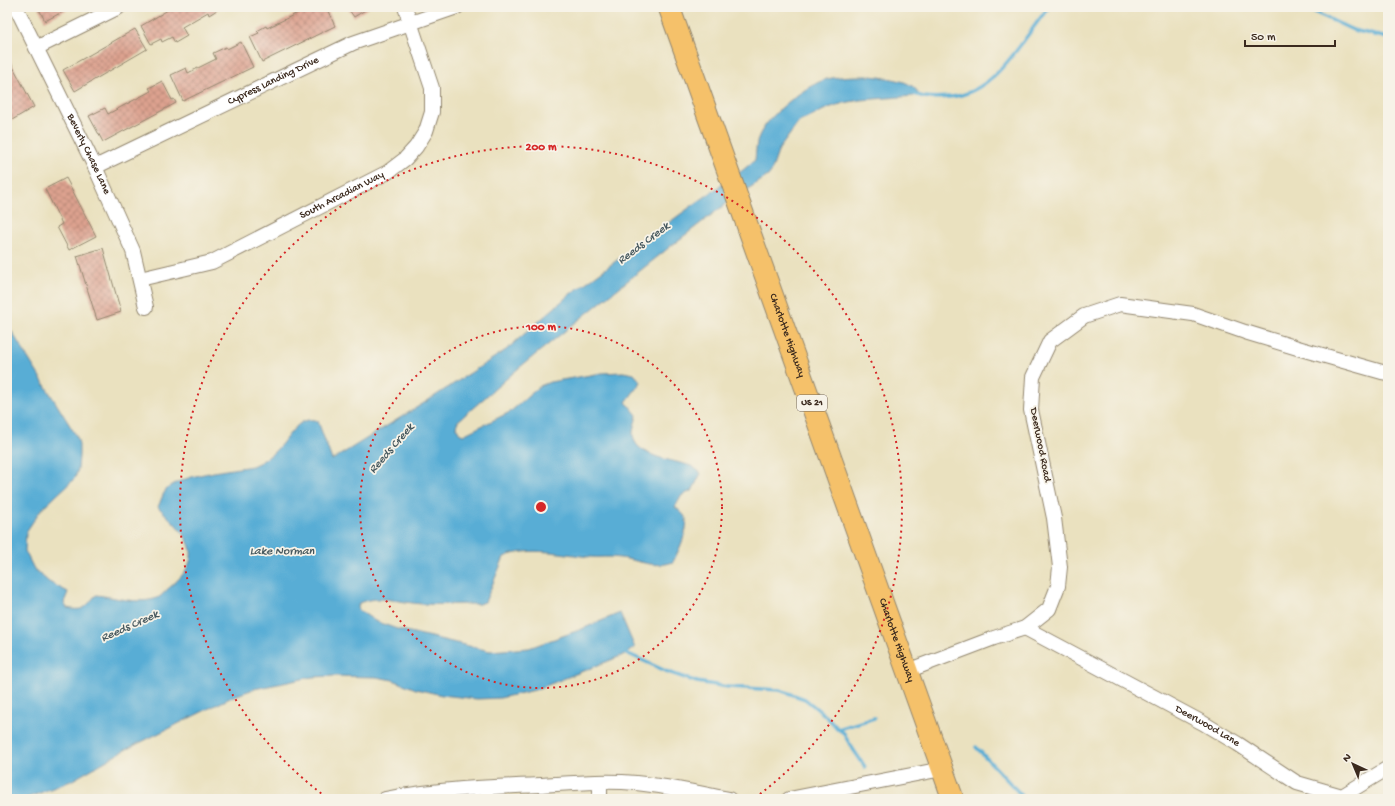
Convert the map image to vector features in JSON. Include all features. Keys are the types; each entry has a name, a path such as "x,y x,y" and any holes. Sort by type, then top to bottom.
{"main road":[{"name":"Charlotte Highway","path":"669,7 953,799"}],"street":[{"name":"Beverly Chase Lane","path":"16,7 95,167 133,250 146,306"},
{"path":"36,48 119,7"},
{"name":"South Arcadian Way","path":"140,279 212,262 388,172 405,159 416,147 426,131 432,112 432,88 405,7"},
{"name":"Cypress Landing Drive","path":"95,167 353,43 457,7"},
{"name":"Deerwood Road","path":"907,671 994,638 1025,628 1048,609 1058,586 1060,567 1054,518 1032,410 1033,377 1050,341 1084,316 1120,304 1193,314 1301,349 1388,373"},
{"name":"Deerwood Lane","path":"1025,628 1203,723 1297,783 1342,796 1388,768"},
{"path":"789,799 942,769"},
{"path":"600,782 600,799"},
{"path":"385,799 410,794 488,787 600,782 636,783 674,788 729,799"}],"water":[{"name":"Lake Norman","path":"870,76 904,82 915,88 918,93 914,96 860,100 844,103 828,108 799,122 779,149 771,172 768,176 732,199 671,246 520,367 458,421 456,426 459,433 463,435 510,412 540,386 550,382 602,373 623,372 634,374 641,382 626,402 637,415 633,433 635,441 639,447 656,456 691,466 701,473 692,491 682,495 675,507 684,515 687,524 678,553 673,562 659,565 616,557 589,557 535,551 524,552 504,557 485,602 479,604 423,604 375,599 359,603 358,607 359,610 375,621 397,629 490,651 529,648 582,629 620,613 635,648 621,656 535,690 500,698 477,699 442,695 416,689 393,680 376,677 312,677 254,689 234,696 123,751 71,781 24,799 7,799 7,324 77,437 79,444 78,469 75,478 40,511 26,532 25,551 34,569 49,582 68,592 64,603 67,608 84,608 96,595 135,601 157,598 179,579 187,568 191,556 191,549 182,532 158,507 166,490 183,480 194,476 252,466 272,454 295,428 305,421 318,421 332,460 506,350 569,295 743,170 755,160 759,136 770,119 799,94 818,82 827,79"}],"building":[{"path":"38,7 72,7 45,21"},
{"path":"173,7 215,7 217,10 209,15 208,12 182,27 187,36 175,43 172,37 162,42 161,39 151,44 141,26"},
{"path":"310,7 326,7 335,26 262,62 250,37 259,33 257,31 266,26 267,28"},
{"path":"347,7 370,7 354,17"},
{"path":"135,29 147,49 75,91 63,70"},
{"path":"241,42 253,67 183,101 171,75 186,68 188,73 216,59 213,53 226,47 227,49"},
{"path":"7,55 34,107 12,120 7,111"},
{"path":"162,81 172,100 174,99 176,103 103,142 89,116 105,108 108,114 151,91 149,88"},
{"path":"66,178 96,236 69,250 57,227 62,224 45,189"},
{"path":"103,248 121,312 97,320 77,256"}],"waterway":[{"name":"Reeds Creek","path":"912,94 922,97 949,97 966,94 981,86 994,76 1006,63 1049,7"},
{"path":"1291,7 1314,12 1353,30 1388,38"},
{"path":"622,651 668,672 697,682 728,687 780,690 805,699 844,733 850,745 865,767"},
{"path":"838,729 874,718"},
{"path":"976,747 1025,799"}]}
